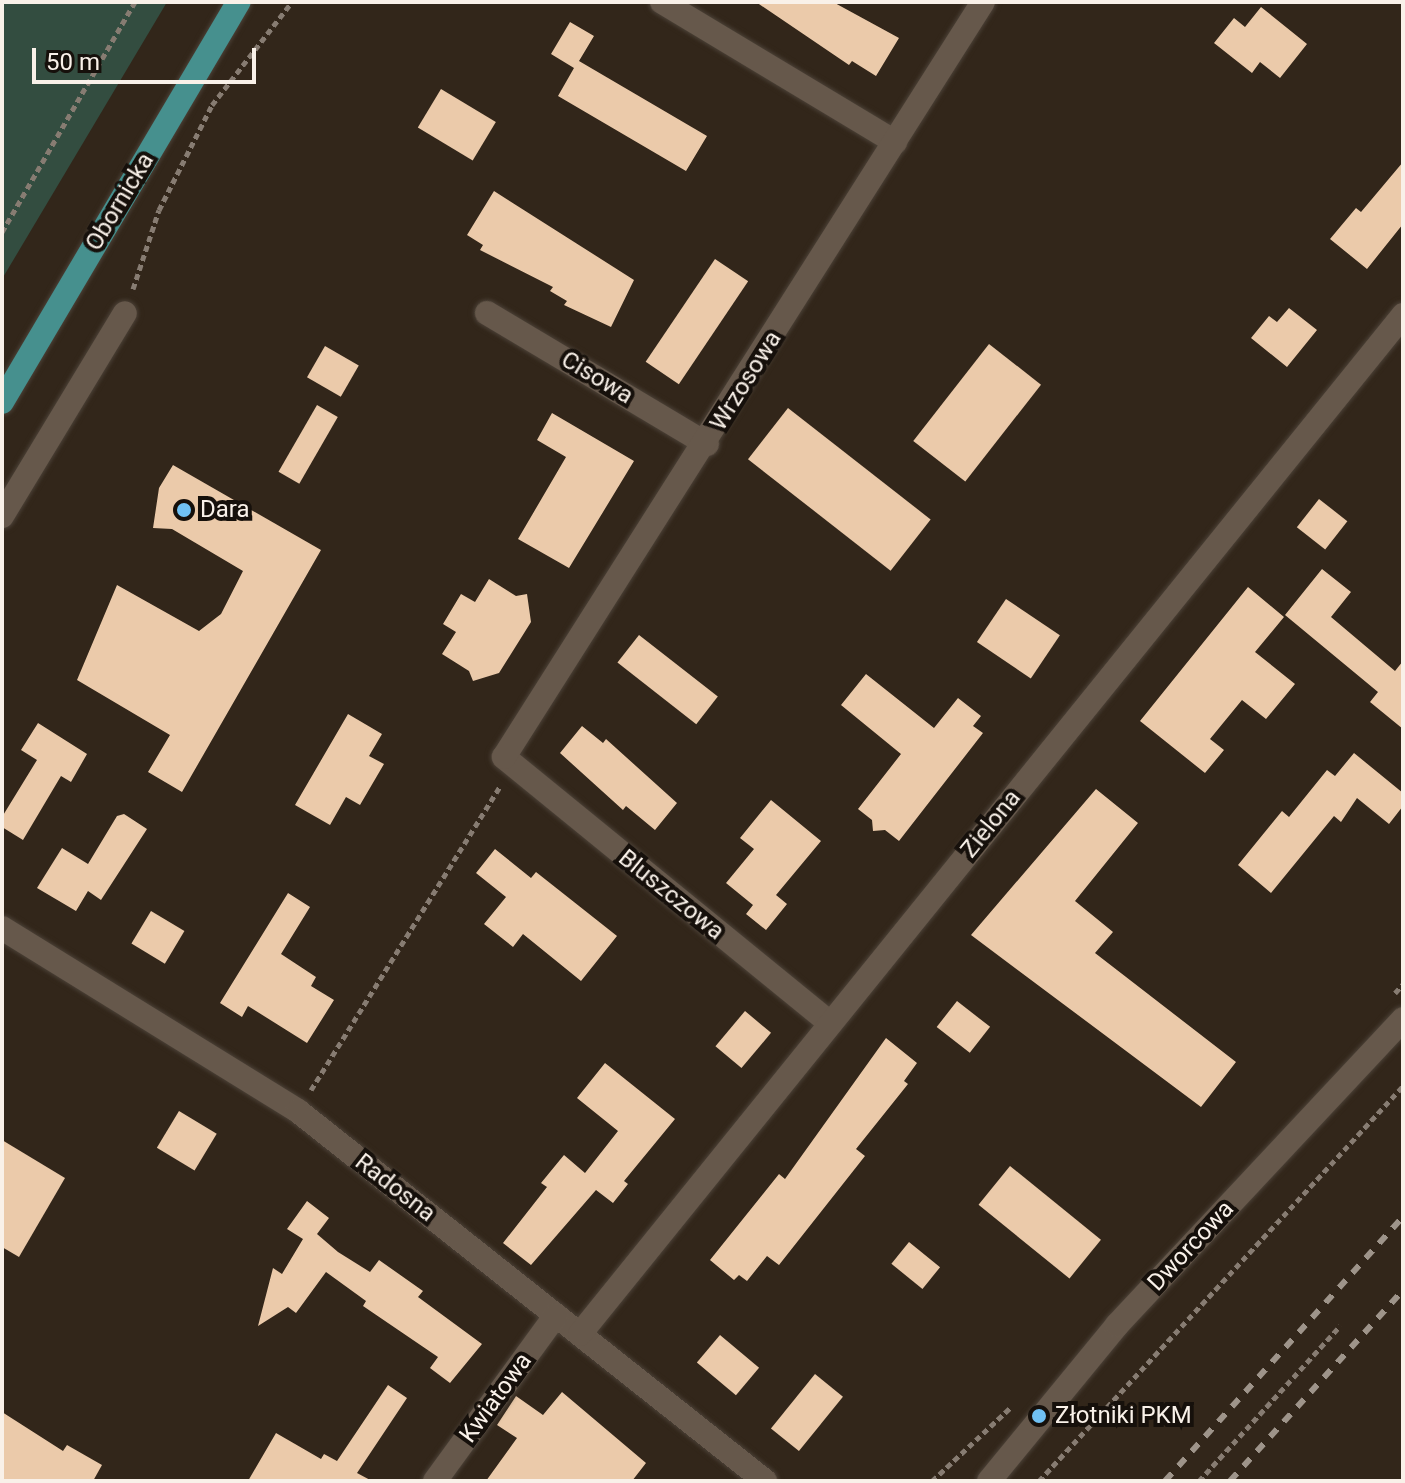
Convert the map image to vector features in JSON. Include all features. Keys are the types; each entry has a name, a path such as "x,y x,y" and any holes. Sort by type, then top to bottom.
{"main road":[{"name":"Obornicka","path":"2,402 239,2"}],"street":[{"path":"662,2 895,142"},
{"name":"Wrzosowa","path":"508,762 983,2"},
{"path":"2,516 125,313"},
{"name":"Cisowa","path":"487,313 707,444"},
{"name":"Zielona","path":"580,1334 1403,315"},
{"name":"Bluszczowa","path":"508,762 830,1023"},
{"name":"Radosna","path":"2,928 298,1111 765,1481"},
{"name":"Dworcowa","path":"989,1481 1108,1334 1403,1019"},
{"name":"Kwiatowa","path":"435,1481 556,1315"}],"path":[{"path":"2,232 135,2"},
{"path":"125,313 159,210 212,105 292,2"},
{"path":"298,1111 508,762"},
{"path":"1039,1481 1403,1086"},
{"path":"1199,1481 1340,1326"}],"green space":[{"path":"2,2 167,2 2,279"}],"building":[{"path":"756,2 833,2 899,38 876,76 852,61 849,65"},
{"path":"1261,7 1307,44 1280,78 1260,62 1252,73 1214,43 1234,18 1245,27"},
{"path":"570,22 594,36 579,61 707,136 686,171 558,96 574,68 551,54"},
{"path":"441,89 496,122 473,161 418,128"},
{"path":"1403,162 1403,224 1367,269 1330,239 1356,208 1361,212"},
{"path":"494,191 634,280 611,327 564,305 567,301 550,291 553,287 480,250 483,245 467,235"},
{"path":"715,259 748,281 679,384 646,362"},
{"path":"1289,308 1317,330 1287,367 1251,338 1269,316 1277,322"},
{"path":"989,344 1041,385 965,482 913,441"},
{"path":"325,346 359,366 341,397 307,377"},
{"path":"317,405 338,417 299,484 278,472"},
{"path":"788,408 931,519 891,571 748,459"},
{"path":"552,413 634,461 569,568 518,539 566,457 537,440"},
{"path":"173,465 321,550 182,792 148,772 170,735 77,680 117,585 199,631 221,614 243,571 172,529 153,528 159,488"},
{"path":"1319,499 1347,521 1325,550 1297,527"},
{"path":"1322,569 1351,592 1331,617 1395,671 1403,661 1403,729 1370,702 1378,692 1285,615"},
{"path":"489,579 516,596 527,594 531,622 499,673 473,681 469,671 442,654 456,632 443,624 461,594 475,602"},
{"path":"1248,587 1284,617 1255,652 1295,684 1266,719 1242,700 1210,739 1224,750 1205,773 1140,721"},
{"path":"1006,599 1060,635 1031,678 977,642"},
{"path":"639,635 718,697 696,724 617,663"},
{"path":"866,674 934,728 958,698 981,716 973,726 983,733 899,841 885,830 873,831 872,820 858,809 901,754 841,705"},
{"path":"348,714 382,734 369,756 384,764 360,805 346,797 330,825 295,805"},
{"path":"38,723 87,754 71,782 61,776 23,840 2,827 2,817 37,760 21,750"},
{"path":"582,726 603,743 606,739 677,803 655,830 626,806 623,810 560,753"},
{"path":"1354,753 1403,793 1403,806 1389,824 1357,798 1341,822 1334,816 1271,893 1238,865 1282,811 1289,817 1327,770 1335,776"},
{"path":"1096,789 1138,823 1075,901 1113,932 1095,953 1236,1062 1201,1107 971,935"},
{"path":"771,800 821,841 776,895 787,904 766,930 746,914 753,905 726,883 754,849 740,838"},
{"path":"124,814 147,829 101,900 88,891 76,911 37,888 62,848 88,864 117,816"},
{"path":"495,849 531,878 536,872 617,936 581,981 523,934 513,947 484,924 506,897 476,873"},
{"path":"288,893 310,907 281,954 316,977 311,986 334,1000 307,1043 248,1006 242,1017 220,1003"},
{"path":"151,911 184,931 165,964 131,944"},
{"path":"957,1001 990,1027 970,1053 937,1027"},
{"path":"745,1011 771,1033 741,1068 715,1046"},
{"path":"886,1038 917,1063 904,1081 908,1084 856,1149 865,1156 779,1265 767,1256 747,1281 739,1275 734,1280 710,1260 779,1174 785,1179"},
{"path":"605,1063 675,1119 624,1181 628,1184 613,1203 596,1190 531,1265 503,1243 547,1187 541,1183 564,1155 585,1173 618,1131 577,1098"},
{"path":"179,1111 217,1134 195,1171 157,1148"},
{"path":"2,1140 65,1178 19,1257 2,1247"},
{"path":"1010,1166 1101,1240 1069,1278 979,1205"},
{"path":"307,1201 329,1218 317,1234 338,1252 370,1272 379,1260 423,1291 418,1297 482,1344 450,1383 430,1368 438,1357 363,1306 366,1301 326,1272 296,1313 288,1307 258,1326 273,1268 282,1274 303,1239 287,1229"},
{"path":"909,1242 940,1267 922,1289 891,1264"},
{"path":"720,1335 759,1368 736,1395 697,1363"},
{"path":"815,1374 843,1397 799,1451 771,1428"},
{"path":"388,1385 407,1398 357,1473 372,1481 248,1481 276,1433 321,1459 324,1454 337,1461"},
{"path":"562,1392 646,1463 632,1481 486,1481 517,1438 497,1425 516,1396 543,1415"},
{"path":"2,1412 63,1451 67,1445 102,1465 93,1481 2,1481"}],"railway":[{"path":"1165,1481 1403,1217"},
{"path":"1230,1481 1403,1290"}],"place":[{"name":"Dara","path":"184,510"},
{"name":"Złotniki PKM","path":"1039,1416"}]}
